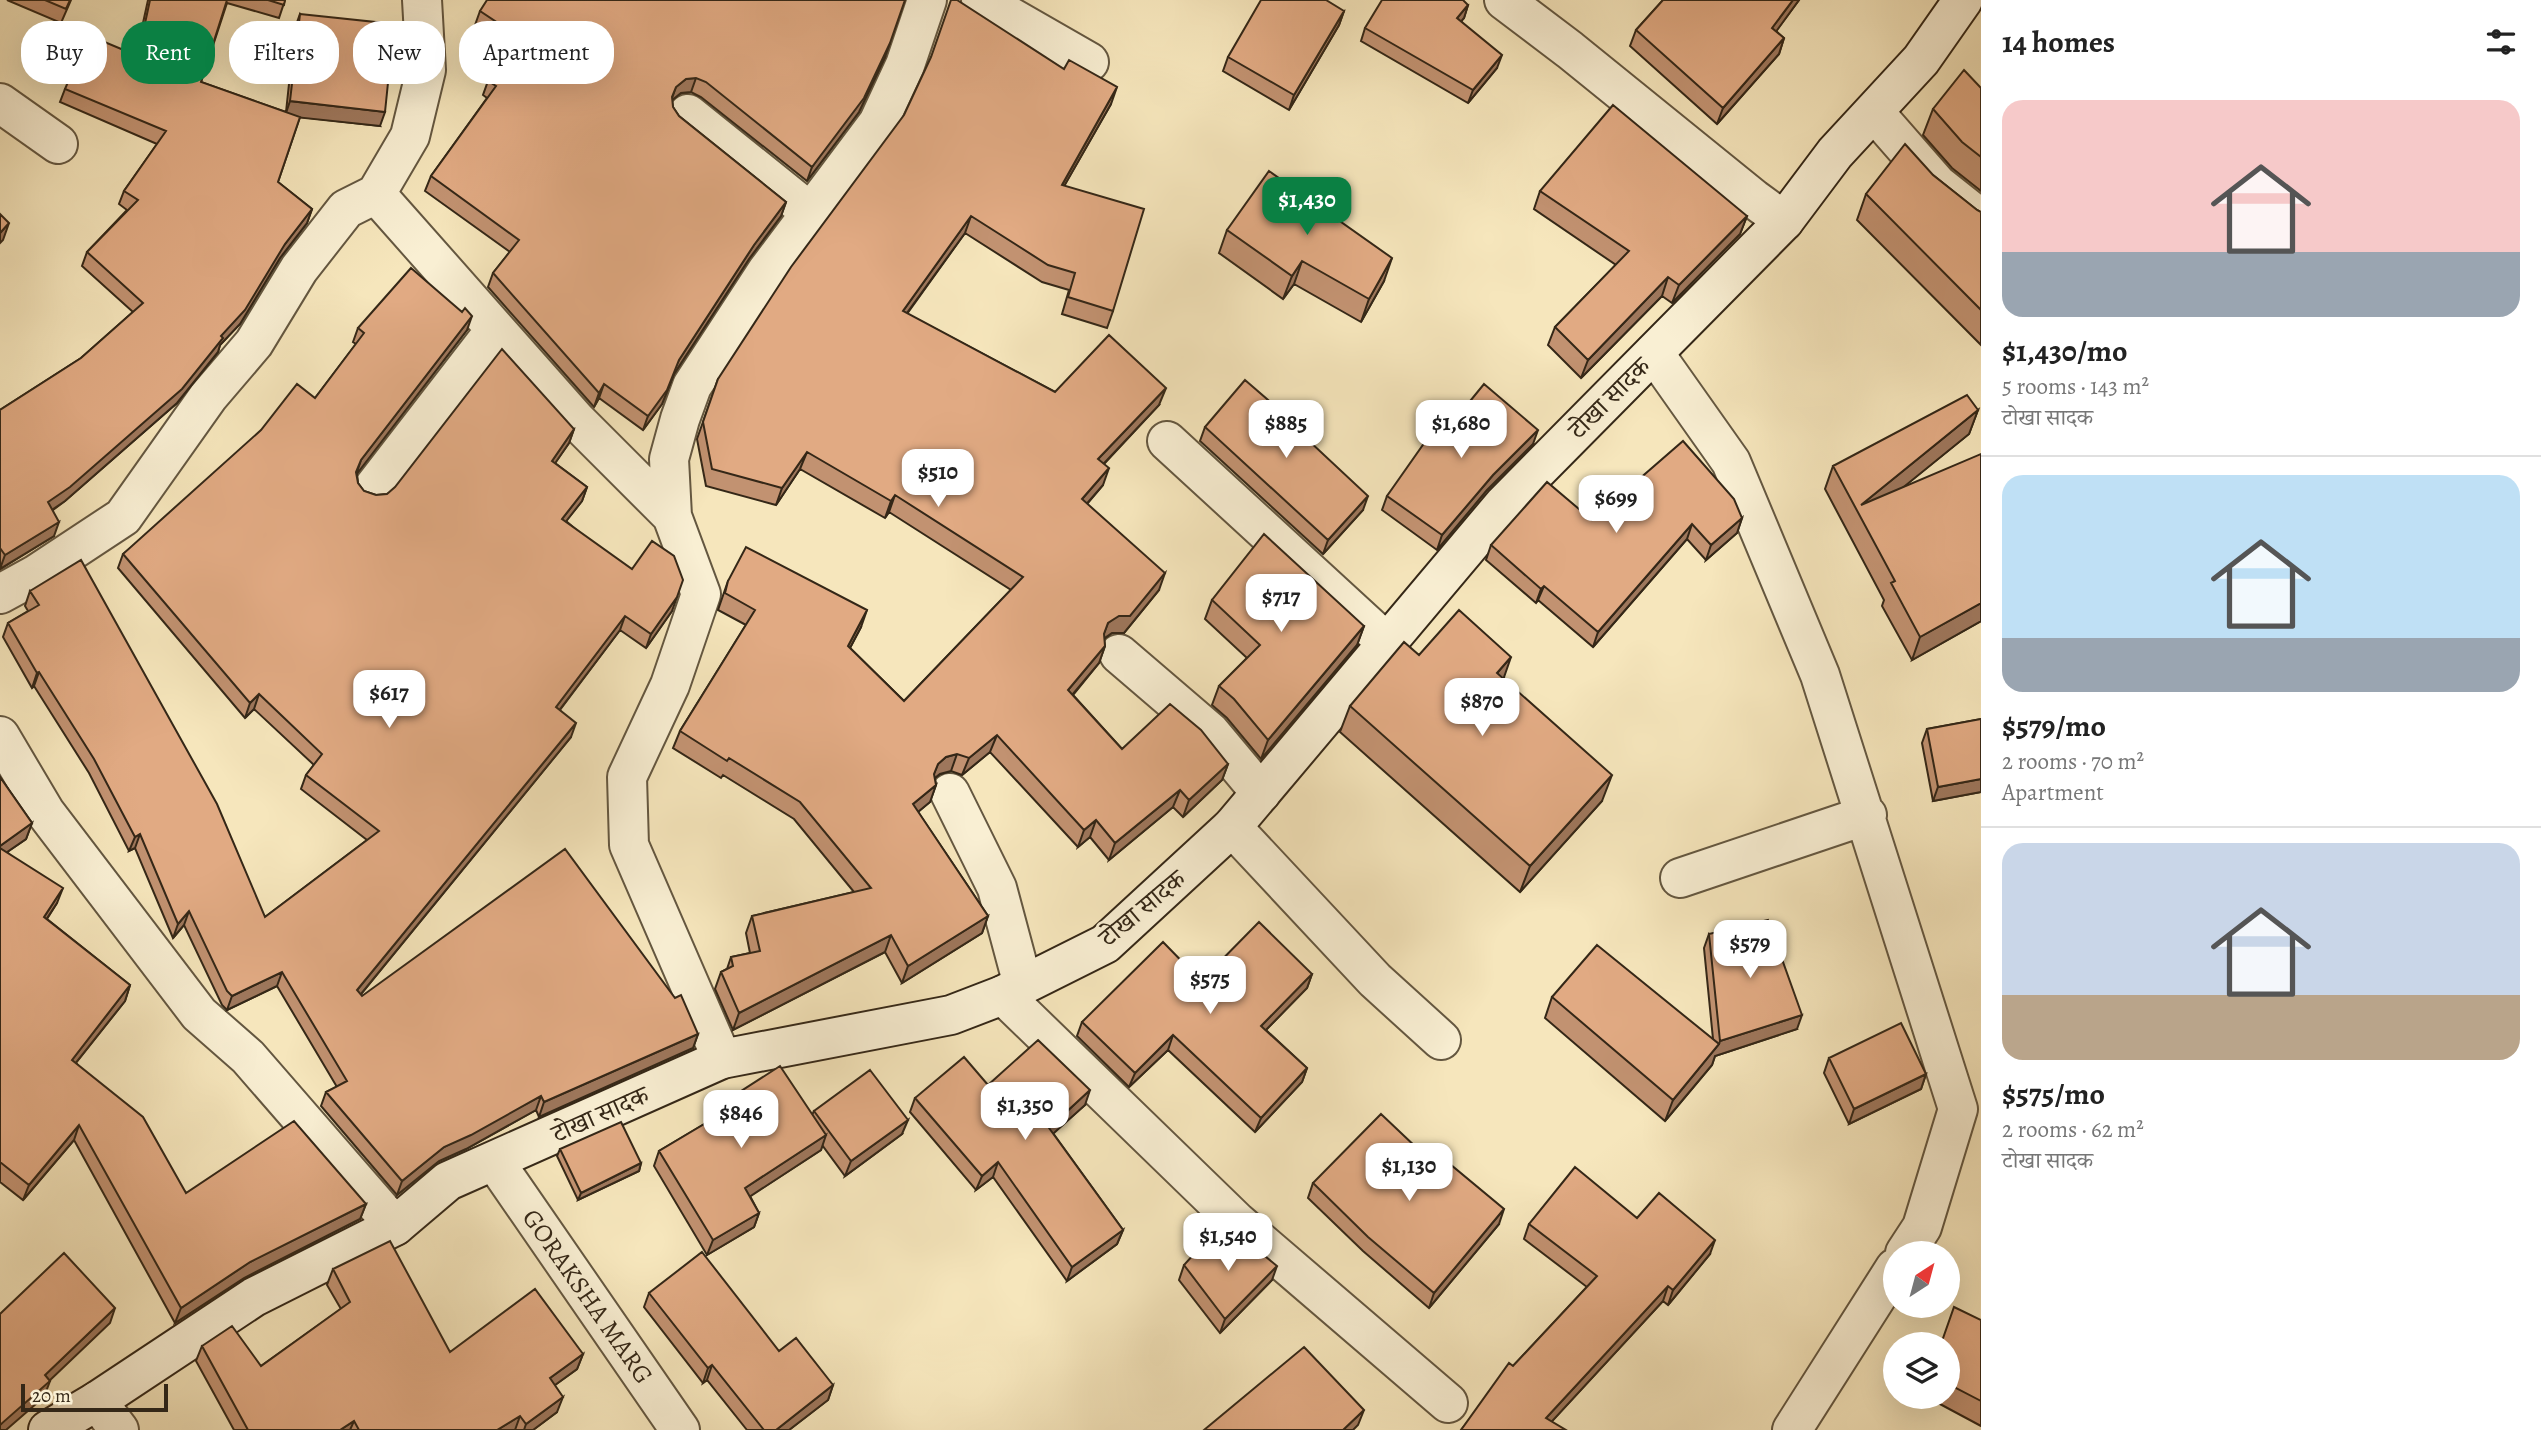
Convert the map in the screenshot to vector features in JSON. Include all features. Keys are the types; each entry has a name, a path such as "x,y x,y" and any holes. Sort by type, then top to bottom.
{"street":[{"path":"0,593 35,575 123,517 208,397 254,343 306,259 346,209 376,194 410,136 426,70 422,0"},
{"path":"722,1059 629,845 627,777 670,685 701,594 672,516 669,459 692,386 767,271 878,122 905,65 927,0"},
{"path":"981,0 1089,62"},
{"path":"1504,0 1570,50 1754,200 1784,220"},
{"name":"टोखा सादक","path":"48,1430 108,1415 254,1297 395,1226 448,1181 722,1059 951,1015 1013,990 1105,944 1232,827 1504,504 1784,220 1835,153 1921,60 1963,0"},
{"path":"0,103 58,144"},
{"path":"1874,112 1937,184 1981,219"},
{"path":"688,114 810,212"},
{"path":"376,194 577,421 672,516"},
{"path":"373,488 495,330"},
{"path":"1654,353 1731,462 1820,675 1867,815 1958,1109 1922,1227 1913,1241"},
{"path":"1167,441 1387,643"},
{"path":"1119,654 1210,732 1261,793"},
{"path":"0,736 46,812 199,1014 248,1057 395,1226"},
{"path":"950,793 997,888 1013,990 1237,1222 1448,1403"},
{"path":"1680,878 1867,815"},
{"path":"1232,827 1375,980 1441,1040"},
{"name":"GORAKSHA MARG","path":"495,1162 680,1430"},
{"path":"1793,1430 1883,1287"}],"building":[{"path":"45,0 70,0 66,9"},
{"path":"150,0 227,0 215,38 215,21 146,21"},
{"path":"268,0 285,0 284,5"},
{"path":"487,0 905,0 890,43 864,98 812,167 706,82 696,78 686,79 676,87 672,97 673,107 679,116 786,202 754,245 679,360 667,390 648,416 604,384 599,393 493,273 519,240 431,176 496,86 493,84 614,84 614,21 495,21 480,11"},
{"path":"951,0 957,0 1064,69 1069,60 1117,87 1062,185 1144,209 1113,311 1068,297 1075,273 1048,265 971,216 903,311 1055,392 1109,335 1166,388 1098,459 1109,468 1082,499 1165,573 1130,616 1119,616 1108,623 1104,634 1105,646 1068,690 1122,749 1170,704 1201,730 1228,764 1189,800 1180,790 1115,843 1096,820 1084,830 997,735 969,758 957,754 946,757 938,764 934,774 936,785 913,804 988,916 908,966 891,935 739,1013 721,972 733,966 731,957 760,951 752,916 871,888 800,802 680,731 755,610 725,593 728,581 746,547 867,610 848,646 904,701 1023,577 895,495 891,501 807,452 782,488 712,469 703,422 718,379 791,267 904,115 931,57"},
{"path":"1261,0 1326,0 1344,11 1294,95 1228,57"},
{"path":"1382,0 1463,0 1468,5 1457,18 1502,55 1473,90 1365,28"},
{"path":"1663,0 1793,0 1772,28 1784,38 1723,108 1636,30"},
{"path":"300,14 366,21 353,21 353,84 388,84 385,112 290,101 292,84 339,84 339,21 299,21"},
{"path":"107,43 121,49 121,84 207,84 300,117 278,182 312,209 285,244 245,310 221,336 223,338 182,389 70,487 48,502 59,522 5,555 0,548 0,410 81,358 143,303 87,252 138,200 124,191 166,131 65,89 67,84 107,84"},
{"path":"1964,70 1981,88 1981,157 1962,142 1933,109"},
{"path":"1613,105 1747,216 1679,285 1668,277 1588,360 1555,327 1629,251 1540,191"},
{"path":"1905,144 1933,175 1981,212 1981,310 1866,194"},
{"path":"1269,171 1392,258 1369,299 1302,261 1292,276 1227,230"},
{"path":"0,214 9,223 0,233"},
{"path":"411,268 462,312 465,308 472,316 361,460 356,472 358,483 364,491 376,495 387,494 395,487 502,349 574,429 552,461 587,487 562,519 632,569 652,541 674,556 683,580 677,597 651,634 625,616 556,707 576,723 357,990 362,996 565,849 675,998 681,995 698,1034 544,1102 541,1096 444,1147 402,1181 326,1092 347,1081 282,972 232,996 227,991 189,911 178,924 140,834 135,837 94,759 39,672 37,673 8,623 39,605 30,591 81,560 217,804 265,917 379,831 306,775 322,754 259,694 250,703 123,554 261,430 297,384 315,398 364,333 358,328"},
{"path":"1245,380 1311,437 1308,440 1368,496 1328,540 1205,427"},
{"path":"1484,384 1538,430 1493,475 1442,535 1387,496 1432,432 1440,438"},
{"path":"1967,395 1978,410 1861,505 1981,454 1981,603 1920,637 1891,583 1895,581 1833,466"},
{"path":"1683,441 1734,499 1742,518 1711,545 1692,524 1598,632 1544,586 1541,589 1491,545 1547,482 1592,520"},
{"path":"1264,534 1364,626 1268,740 1234,699 1219,686 1260,645 1212,600"},
{"path":"1459,610 1511,657 1497,673 1612,775 1530,866 1350,706 1404,642 1419,655"},
{"path":"1981,719 1981,779 1938,787 1927,729"},
{"path":"0,777 32,823 0,846"},
{"path":"0,848 63,888 44,917 130,985 72,1060 143,1117 186,1193 294,1121 366,1204 250,1262 181,1308 79,1125 29,1185 0,1162"},
{"path":"1768,920 1802,1015 1720,1041 1709,934"},
{"path":"1259,922 1312,974 1261,1026 1307,1068 1261,1118 1173,1035 1135,1073 1082,1022 1163,942 1201,981"},
{"path":"1597,945 1719,1044 1673,1100 1552,997"},
{"path":"1901,1023 1926,1074 1854,1109 1829,1058"},
{"path":"1038,1040 1090,1090 1049,1128 1123,1230 1072,1267 998,1162 982,1176 915,1098 964,1057 988,1085"},
{"path":"780,1066 826,1135 745,1188 759,1213 713,1240 659,1151 726,1111 721,1104"},
{"path":"870,1070 908,1120 851,1161 814,1111"},
{"path":"1381,1114 1438,1168 1445,1160 1504,1209 1434,1293 1368,1237 1313,1183"},
{"path":"621,1122 641,1163 581,1193 560,1149"},
{"path":"1575,1167 1637,1218 1659,1193 1715,1240 1673,1290 1668,1286 1546,1418 1566,1430 1461,1430 1509,1363 1513,1366 1597,1276 1529,1224"},
{"path":"1213,1233 1232,1255 1248,1242 1277,1266 1225,1319 1184,1265"},
{"path":"390,1241 450,1352 535,1289 583,1354 550,1378 563,1397 526,1424 520,1416 497,1430 359,1430 354,1421 340,1430 248,1430 202,1346 232,1326 261,1366 350,1302 333,1269"},
{"path":"702,1252 779,1351 796,1338 833,1385 776,1430 764,1430 712,1365 708,1368 649,1293"},
{"path":"64,1253 115,1308 45,1375 50,1381 0,1425 0,1314"},
{"path":"1960,1310 1981,1320 1981,1401 1960,1390 1960,1332 1945,1332 1950,1318 1960,1318"},
{"path":"1304,1347 1364,1410 1343,1430 1204,1430"}]}
